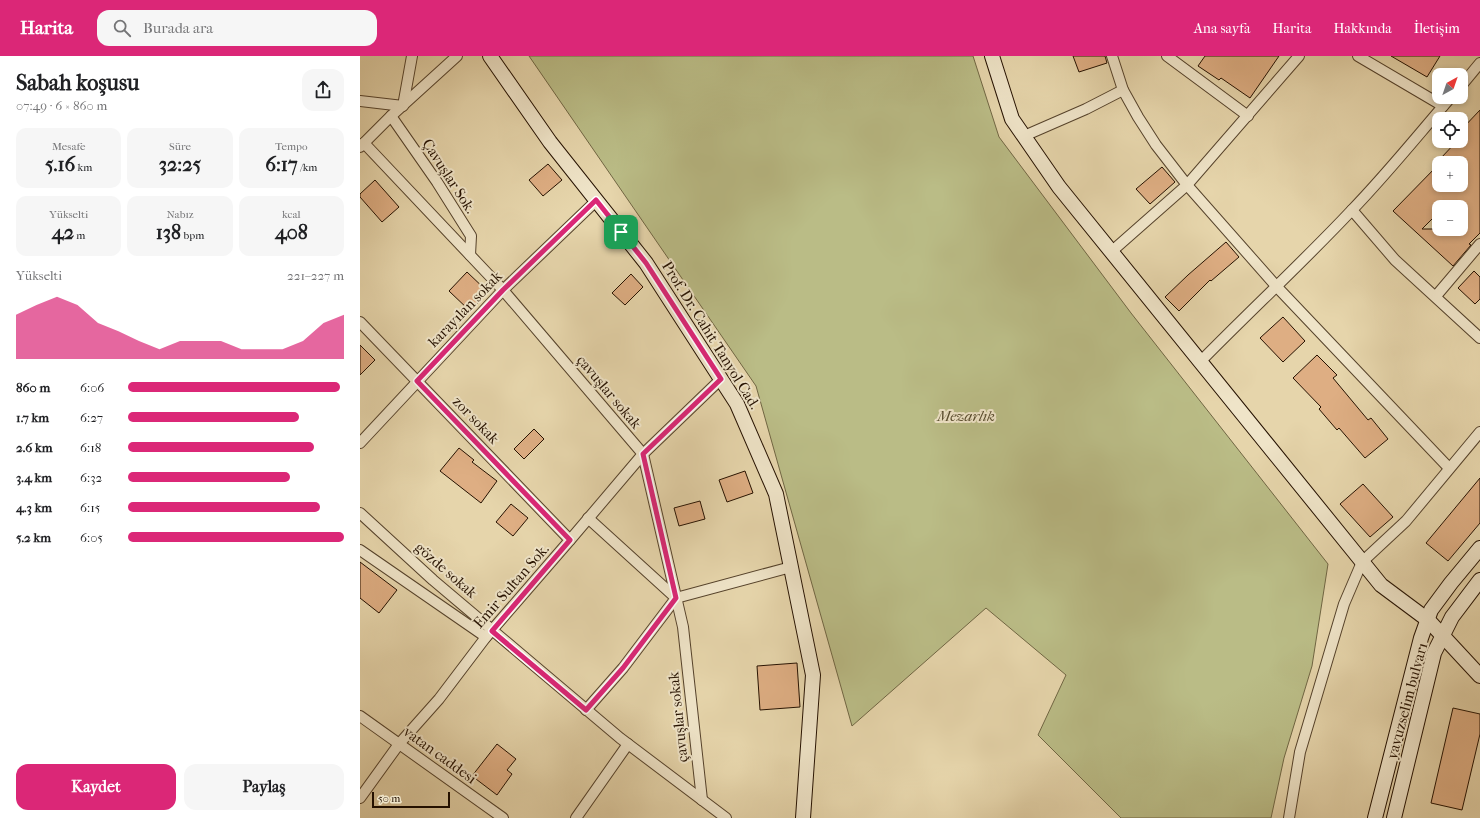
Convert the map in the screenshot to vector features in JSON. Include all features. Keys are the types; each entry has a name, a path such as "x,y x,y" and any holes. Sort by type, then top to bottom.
{"street":[{"path":"403,106 412,56"},
{"path":"362,145 391,116 458,56"},
{"name":"Prof. Dr. Cahit Tanyol Cad.","path":"490,56 550,142 646,263 737,404 776,494 813,675 803,818"},
{"path":"992,56 1012,119 1059,188 1381,585 1428,620 1480,676"},
{"path":"1112,56 1123,90 1138,117 1156,145 1187,185 1277,287 1449,468"},
{"path":"1167,56 1248,116"},
{"path":"1111,252 1187,185 1299,56"},
{"path":"1200,362 1277,287 1352,210 1443,106 1358,56"},
{"path":"1468,78 1479,66"},
{"path":"1024,136 1086,109 1123,90"},
{"path":"360,101 403,106"},
{"name":"Çavuşlar Sok.","path":"391,116 437,182 471,236 470,255"},
{"name":"çavuşlar sokak","path":"362,145 503,290 643,454 683,627 702,800"},
{"name":"karayılan sokak","path":"360,443 503,290 596,200"},
{"path":"1352,210 1395,260 1480,338"},
{"path":"1436,296 1480,244"},
{"name":"zor sokak","path":"360,322 570,540"},
{"name":"Emir Sultan Sok.","path":"360,798 398,746 439,699 489,634 643,454 721,379"},
{"path":"1288,818 1300,752 1344,604 1362,562 1406,521 1480,432"},
{"name":"gözde sokak","path":"360,514 489,634"},
{"path":"588,518 676,598"},
{"path":"1375,818 1419,646 1431,610 1480,548"},
{"name":"gözde sokak","path":"360,550 489,634 628,744 726,818"},
{"path":"586,710 623,668 676,598 791,566"},
{"name":"yavuzselim bulvarı","path":"1394,818 1434,653 1452,617 1480,580"},
{"name":"vatan caddesi","path":"360,716 398,746 503,818"},
{"path":"576,818 628,744"}],"green space":[{"name":"Mezarlık","path":"529,56 973,56 999,137 1131,313 1328,564 1312,666 1284,758 1271,818 1121,818 1038,735 1066,675 986,608 852,726 756,386"}],"building":[{"path":"1073,56 1105,56 1107,63 1079,72"},
{"path":"1205,56 1279,56 1250,98 1221,78 1219,80 1198,66"},
{"path":"1391,56 1440,56 1427,77"},
{"path":"1480,110 1480,233 1469,244 1471,245 1453,266 1393,211 1432,171 1432,192 1468,192 1468,156 1443,156 1450,148 1468,148 1468,123"},
{"path":"548,164 562,180 543,196 529,180"},
{"path":"1162,167 1175,182 1150,204 1136,189"},
{"path":"375,180 399,207 382,222 360,197 360,194"},
{"path":"1226,242 1239,257 1211,281 1210,280 1179,311 1165,297"},
{"path":"1474,271 1480,277 1480,299 1475,304 1458,288"},
{"path":"467,272 488,292 470,311 449,291"},
{"path":"631,274 643,287 625,305 612,293"},
{"path":"1283,317 1305,341 1283,362 1260,338"},
{"path":"360,345 375,360 360,375"},
{"path":"1317,355 1337,375 1333,378 1368,420 1371,418 1388,439 1365,458 1339,428 1337,430 1319,409 1321,407 1293,378"},
{"path":"534,429 544,439 524,459 514,449"},
{"path":"459,448 474,460 472,462 497,481 481,503 440,471"},
{"path":"745,471 753,493 727,502 719,480"},
{"path":"1480,478 1480,523 1448,561 1426,543"},
{"path":"1363,484 1393,517 1370,537 1340,504"},
{"path":"700,501 705,519 679,526 674,508"},
{"path":"511,504 528,518 513,536 496,522"},
{"path":"360,562 397,590 379,613 360,598"},
{"path":"797,663 800,707 760,710 757,666"},
{"path":"1453,708 1480,714 1480,734 1462,810 1431,803"},
{"path":"497,744 516,759 507,770 512,774 497,795 472,776"}],"route":[{"path":"596,200 621,232 646,263 721,379 643,454 676,598 623,668 586,710 492,631 570,540 417,381 503,290 596,200"}]}
